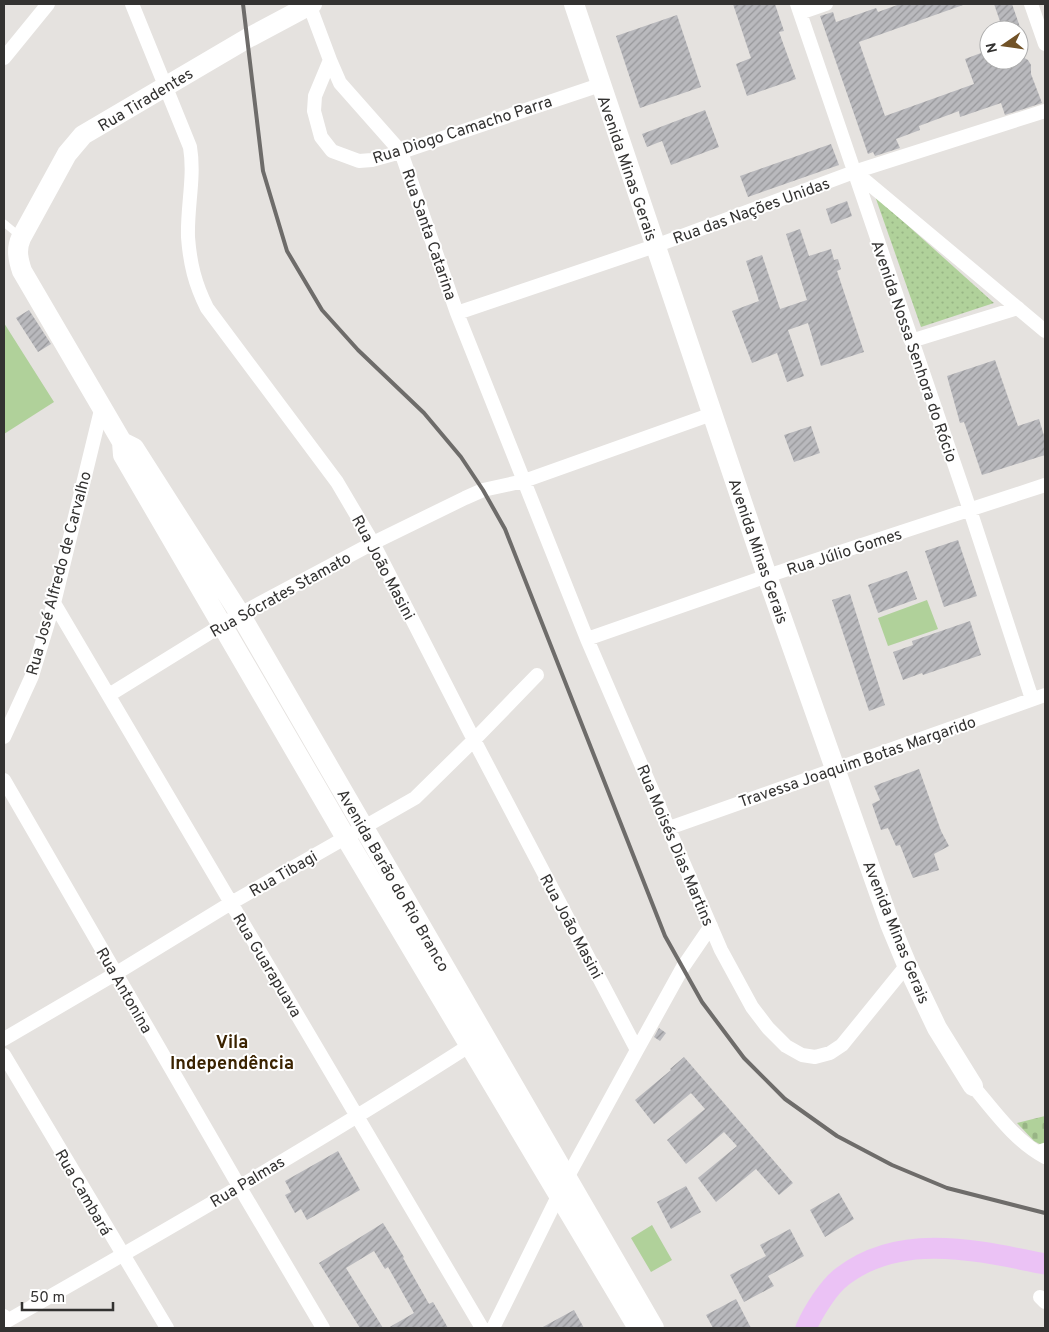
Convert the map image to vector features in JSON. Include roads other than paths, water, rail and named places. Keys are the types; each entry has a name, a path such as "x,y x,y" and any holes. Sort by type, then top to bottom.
{"main road":[{"path":"806,1328 815,1308 842,1276 878,1256 927,1248 979,1251 1045,1264"}],"street":[{"path":"4,58 48,4"},
{"name":"Rua João Masini","path":"132,4 185,132 193,163 188,236 197,287 207,308 337,482 373,542 474,740 637,1050"},
{"name":"Rua Tiradentes","path":"21,238 67,154 83,135 248,38 310,4"},
{"name":"Rua Santa Catarina","path":"310,4 340,84 401,152 457,313 524,481"},
{"name":"Avenida Minas Gerais","path":"574,4 767,576 890,924 937,1028 973,1086"},
{"path":"799,8 826,4"},
{"path":"1031,4 1045,44"},
{"name":"Avenida Nossa Senhora do Rócio","path":"799,8 970,510 1039,697"},
{"name":"Rua Diogo Camacho Parra","path":"330,60 315,96 314,110 321,137 332,151 359,161 372,160 401,152 600,85"},
{"name":"Rua das Nações Unidas","path":"457,313 655,246 854,172 1045,111"},
{"path":"854,172 1045,331"},
{"name":"Avenida Barão do Rio Branco","path":"21,238 18,244 18,257 22,271 122,442 134,448 231,619 345,837 476,1041 567,1178 617,1280"},
{"path":"911,340 1018,308"},
{"name":"Rua José Alfredo de Carvalho","path":"4,737 32,676 54,603 102,406"},
{"name":"Rua Sócrates Stamato","path":"109,695 231,619 373,542 483,490 524,481 712,414"},
{"name":"Rua Moisés Dias Martins","path":"524,481 587,639 721,950 752,1007 768,1028 786,1046 802,1055 815,1057 830,1053 842,1045 907,965"},
{"name":"Rua Júlio Gomes","path":"587,639 767,576 1045,485"},
{"name":"Rua Guarapuava","path":"54,603 482,1328"},
{"name":"Avenida Barão do Rio Branco","path":"231,619 363,827 559,1197 617,1280 644,1325"},
{"name":"Rua Tibagi","path":"4,1039 231,903 414,798 537,675"},
{"name":"Travessa Joaquim Botas Margarido","path":"669,828 1039,697"},
{"name":"Rua Antonina","path":"4,780 115,974 323,1328"},
{"path":"493,1328 567,1178 683,967 711,926"},
{"name":"Rua Palmas","path":"5,1319 122,1256 476,1041"},
{"name":"Rua Cambará","path":"4,1055 122,1256 167,1328"},
{"path":"973,1086 1010,1131 1041,1151"}],"lane":[{"path":"4,223 21,238"}],"railway":[{"path":"243,4 263,171 287,251 322,310 358,350 424,413 461,457 483,490 505,529 665,936 702,1002 744,1058 785,1099 837,1136 892,1165 947,1188 1045,1213"}],"district":[{"name":"Vila Independência","path":"232,1052"}]}
